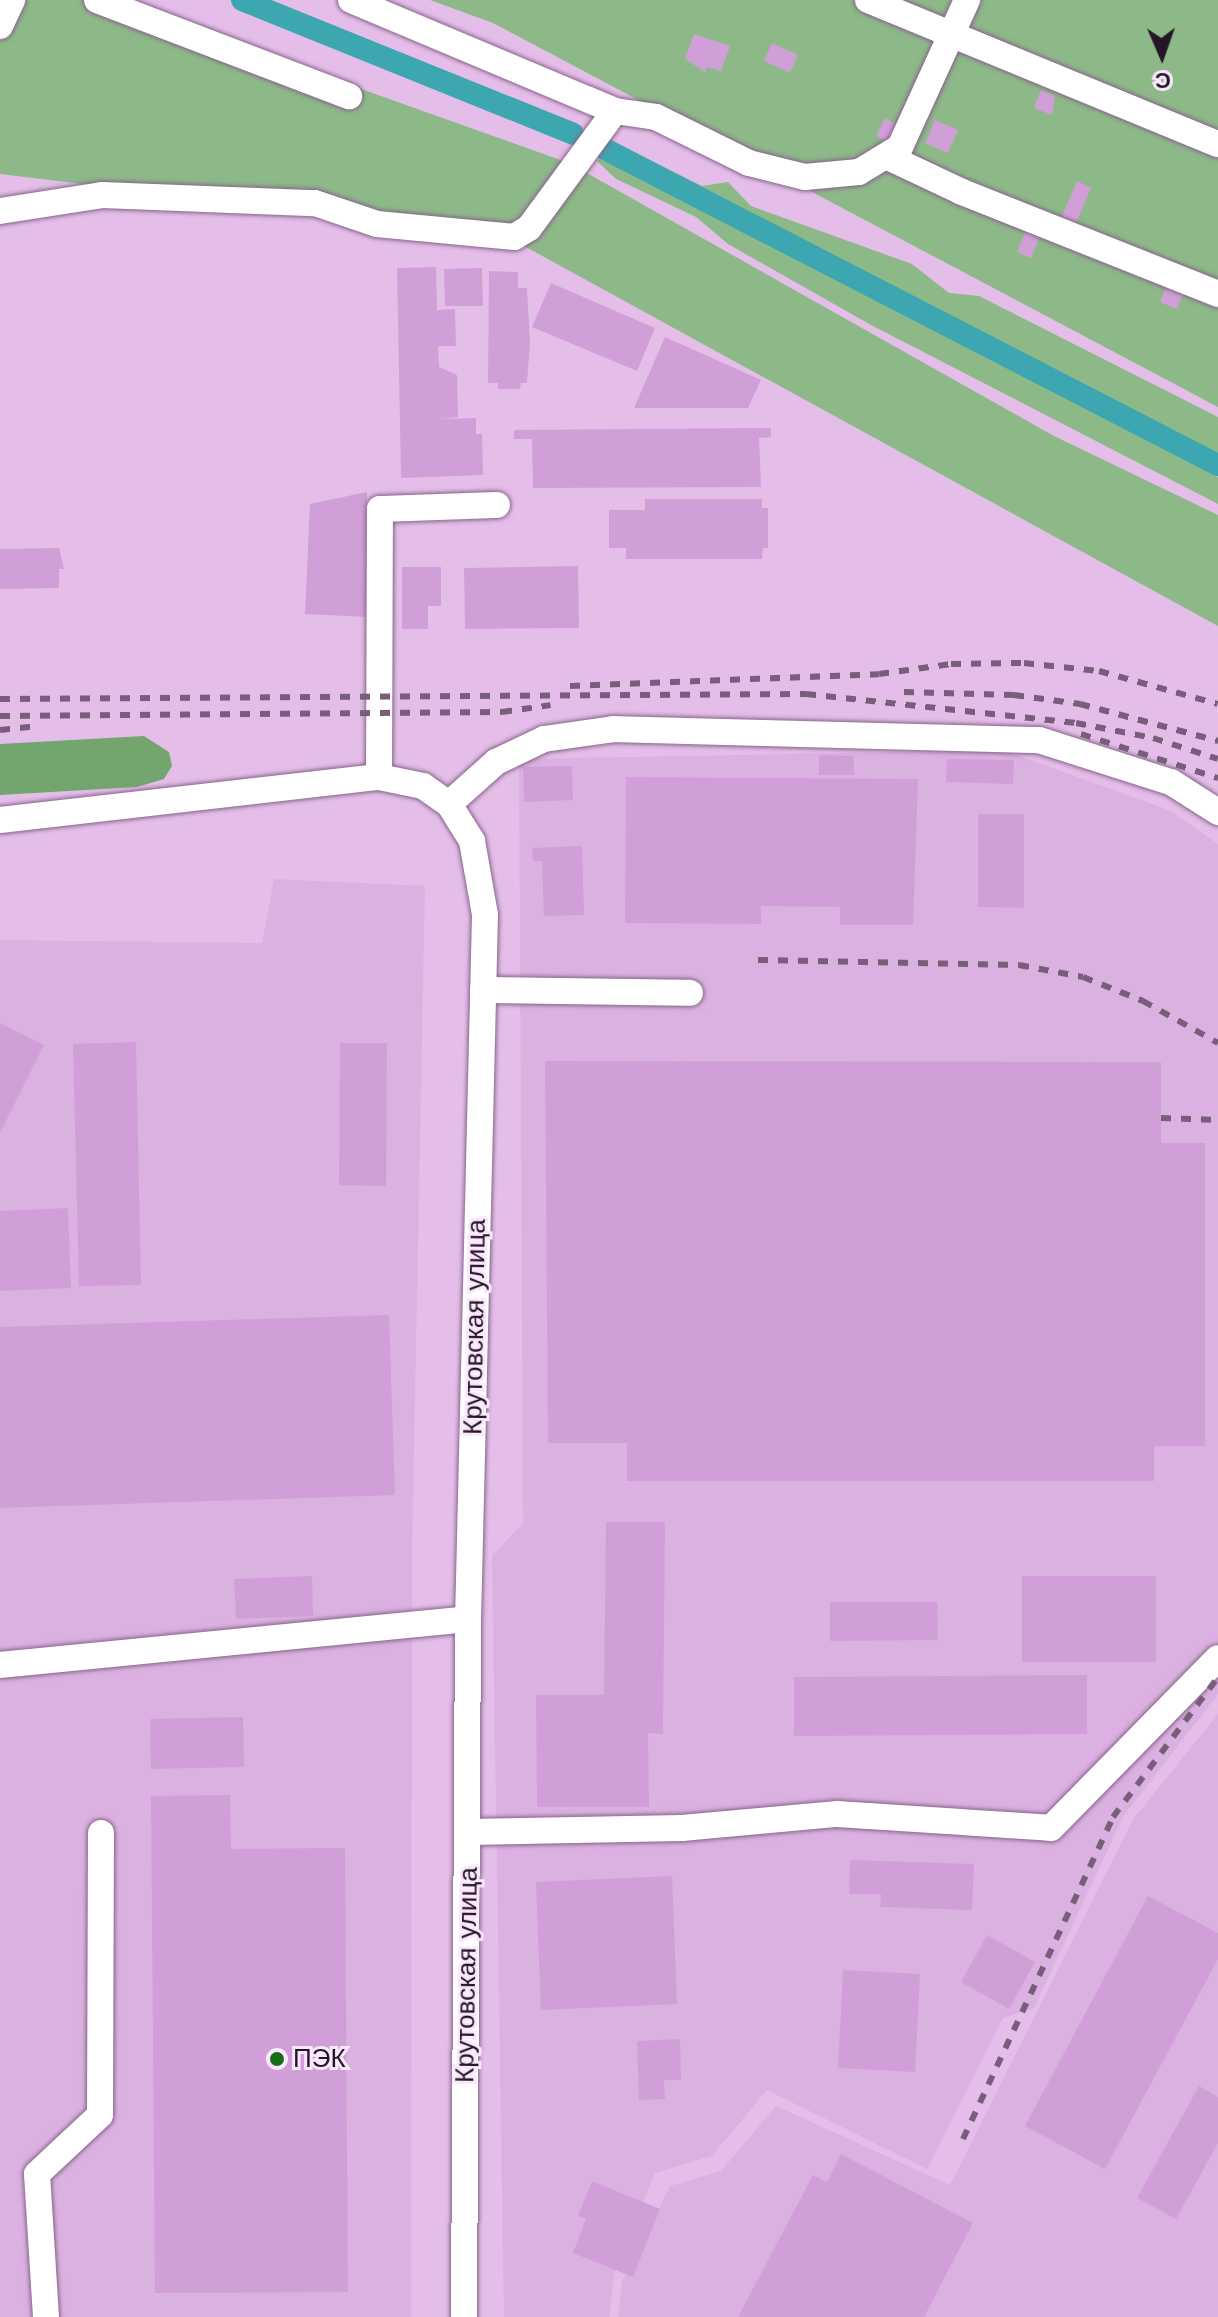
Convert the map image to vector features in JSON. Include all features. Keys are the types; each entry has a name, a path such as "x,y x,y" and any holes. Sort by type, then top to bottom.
{"street":[{"path":"0,26 12,0"},
{"path":"97,0 349,96"},
{"path":"351,0 615,111 656,117 749,163 805,177 859,172 900,147 967,0"},
{"path":"868,0 1218,144"},
{"path":"0,211 102,195 315,203 377,224 514,237 529,228 615,111"},
{"path":"888,157 962,192 1218,294"},
{"path":"379,777 380,509 497,505"},
{"path":"449,804 496,762 544,739 613,729 1039,740 1171,782 1218,812"},
{"name":"Крутовская улица","path":"0,820 379,777 411,780 449,804 472,841 481,874 483,990 468,1619 464,2317"},
{"path":"483,990 690,993"},
{"path":"0,1665 468,1619"},
{"path":"468,1832 682,1828 837,1814 1051,1828 1218,1658"},
{"path":"46,2317 37,2174 100,2115 101,1833"}],"shaded area":[{"path":"1003,750 1171,811 1218,844 1218,1694 1123,1817 1034,2008 1003,2018 927,2169 767,2090 712,2156 655,2173 614,2275 609,2317 504,2317 492,1556 523,1523 519,759"},
{"path":"274,879 425,886 412,1554 411,2317 0,2317 0,940 262,943"},
{"path":"1218,1714 1218,2317 618,2317 622,2282 670,2186 721,2171 776,2106 950,2185 1134,1818"}],"green space":[{"path":"0,0 112,0 569,163 1054,436 1218,515 1218,626 504,235 0,174"},
{"path":"430,0 1218,0 1218,407 493,23"},
{"path":"631,151 702,186 728,182 751,206 912,264 949,293 979,296 1218,417 1218,462 1210,464 1218,478 1218,504 871,325 728,244 696,217 616,179 597,161 611,152"},
{"path":"144,736 169,752 172,766 164,779 137,787 0,795 0,744"}],"building":[{"path":"694,34 730,46 721,71 707,67 705,72 685,59"},
{"path":"772,43 798,55 790,73 764,61"},
{"path":"1041,90 1055,96 1052,115 1034,108"},
{"path":"885,118 901,127 892,144 876,136"},
{"path":"935,120 958,130 948,153 925,143"},
{"path":"1077,181 1091,188 1075,225 1053,216 1062,216"},
{"path":"1026,230 1040,236 1031,258 1017,252"},
{"path":"436,267 437,310 455,309 456,346 438,346 439,367 457,375 458,417 440,419 476,418 476,434 482,434 483,475 401,478 397,268"},
{"path":"482,268 483,306 445,306 444,269"},
{"path":"489,271 518,272 518,288 527,288 530,342 527,383 521,383 520,389 498,389 498,383 488,383"},
{"path":"551,283 655,328 637,371 532,327"},
{"path":"1167,284 1184,292 1177,309 1160,302"},
{"path":"665,337 761,380 748,408 634,408"},
{"path":"771,428 771,437 759,438 761,487 533,488 532,439 514,439 514,430"},
{"path":"367,492 367,617 305,614 310,504"},
{"path":"645,499 762,499 762,508 768,508 768,548 763,548 762,559 626,559 626,548 609,548 609,510 645,510"},
{"path":"59,548 64,569 59,569 59,588 0,589 0,549"},
{"path":"578,566 579,628 465,629 464,568"},
{"path":"402,567 441,567 441,606 428,606 428,629 402,629"},
{"path":"819,755 854,756 854,775 819,775"},
{"path":"947,759 1014,760 1013,784 946,782"},
{"path":"572,766 573,800 524,802 523,767"},
{"path":"626,777 918,779 913,925 840,925 840,907 761,906 761,924 625,923"},
{"path":"978,814 1024,814 1024,908 978,907"},
{"path":"582,846 584,915 544,916 542,861 533,861 532,848"},
{"path":"0,1023 44,1045 0,1133"},
{"path":"136,1042 141,1285 79,1286 73,1044"},
{"path":"340,1043 387,1043 386,1186 339,1185"},
{"path":"545,1061 1161,1062 1161,1143 1205,1143 1205,1446 1154,1446 1154,1481 627,1481 627,1443 548,1443"},
{"path":"68,1208 71,1288 0,1291 0,1211"},
{"path":"389,1315 395,1495 0,1508 0,1327"},
{"path":"606,1522 665,1522 663,1734 648,1733 649,1807 537,1807 536,1695 604,1695"},
{"path":"312,1576 313,1616 236,1619 234,1579"},
{"path":"1022,1576 1156,1576 1156,1662 1022,1662"},
{"path":"830,1602 937,1602 938,1640 830,1641"},
{"path":"1087,1675 1087,1734 794,1736 794,1677"},
{"path":"243,1717 244,1767 151,1769 150,1719"},
{"path":"230,1795 231,1849 345,1848 348,2292 155,2293 151,1796"},
{"path":"850,1860 974,1864 972,1910 880,1907 881,1894 849,1894"},
{"path":"672,1876 677,2004 541,2010 536,1882"},
{"path":"1148,1896 1218,1933 1218,1959 1105,2169 1025,2126"},
{"path":"987,1935 1035,1962 1009,2009 961,1982"},
{"path":"843,1970 920,1974 915,2072 838,2068"},
{"path":"680,2039 681,2080 664,2080 665,2099 639,2100 637,2041"},
{"path":"1199,2086 1218,2097 1218,2143 1176,2219 1137,2198"},
{"path":"841,2154 973,2223 924,2317 738,2317 813,2175 827,2182"},
{"path":"592,2181 660,2209 633,2277 573,2253 586,2219 578,2216"}],"waterway":[{"path":"242,0 573,134"},
{"path":"601,147 1218,465"}],"railway":[{"path":"570,686 879,674 951,664 1024,663 1099,671 1218,704"},
{"path":"904,692 1014,695 1080,704 1218,741"},
{"path":"0,699 806,694 1076,723 1153,738 1218,759"},
{"path":"0,716 502,712 551,705"},
{"path":"0,730 36,726"},
{"path":"1081,734 1218,778"},
{"path":"758,960 1019,965 1083,977 1143,1001 1218,1043"},
{"path":"1161,1118 1218,1120"},
{"path":"963,2139 1113,1817 1218,1677"}],"place":[{"name":"ПЭК","path":"277,2059"}]}
